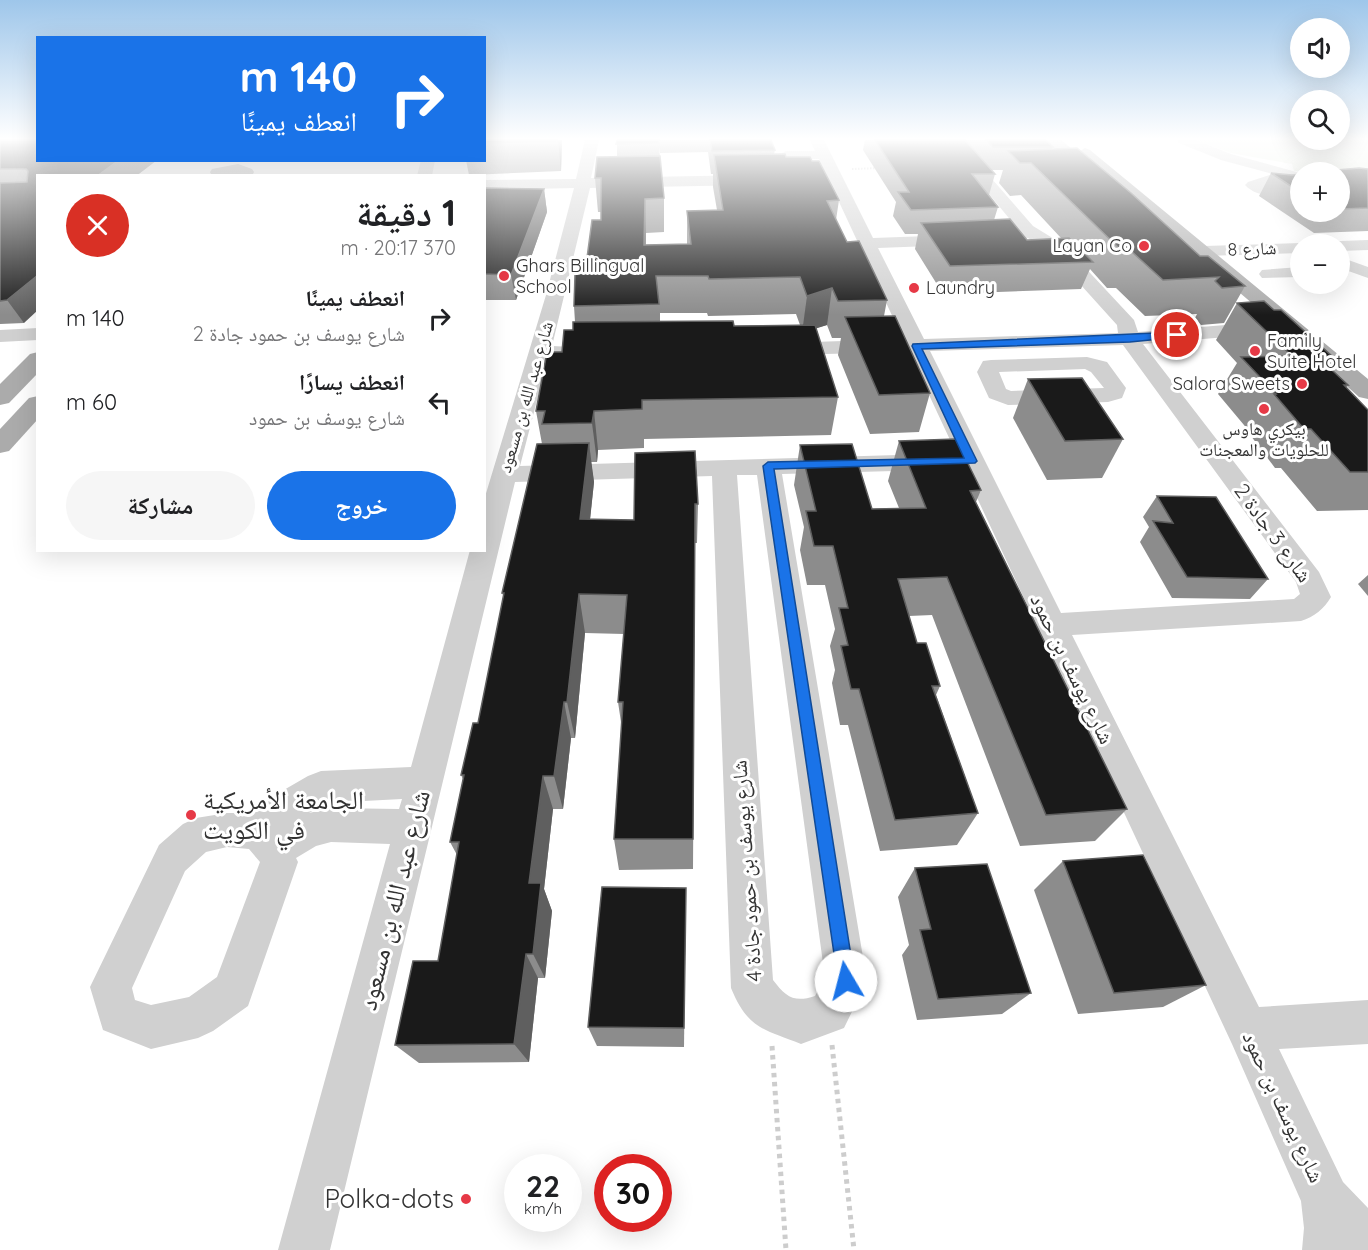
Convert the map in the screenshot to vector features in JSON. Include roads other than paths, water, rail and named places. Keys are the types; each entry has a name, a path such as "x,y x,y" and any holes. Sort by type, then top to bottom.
{"main road":[{"path":"1121,198 1272,327 1364,401"},
{"path":"1140,198 1204,251 1364,401"},
{"path":"0,398 36,361"},
{"path":"0,445 36,405"}],"street":[{"name":"شارع عبد الله بن مسعود","path":"486,542 540,352 580,198"},
{"name":"شارع يوسف بن حمود","path":"844,198 1247,1029 1326,1199 1368,1246"},
{"path":"1000,198 1027,230 1058,249 1080,272 1127,324 1130,339"},
{"path":"989,239 1020,236 1027,230"},
{"path":"867,243 967,240"},
{"path":"1350,246 1368,245"},
{"name":"شارع 8","path":"1204,251 1290,248"},
{"path":"1268,274 1290,273"},
{"path":"763,349 1130,339 1272,327"},
{"path":"0,336 36,334"},
{"name":"شارع 3 جادة 2","path":"1050,625 1301,610 1316,597 1309,579 1130,339"},
{"path":"1029,342 1042,363"},
{"path":"1002,343 1013,364"},
{"path":"540,352 610,351"},
{"path":"1013,364 1095,364 1115,388 1114,393 1108,395 1001,396 997,393 988,372 989,368 1013,364"},
{"path":"504,474 971,461"},
{"name":"شارع يوسف بن حمود جادة 4","path":"724,468 752,988 769,1010 801,1022 829,1013 846,981 768,466"},
{"name":"شارع عبد الله بن مسعود","path":"304,1250 483,552"},
{"path":"262,840 321,786 425,782"},
{"path":"262,840 279,862 233,991 198,1016 151,1027 118,1015 111,987 172,858 196,836 227,830 262,840 331,825 413,827"},
{"path":"1247,1029 1368,1022"},
{"name":"شارع يوسف بن حمود","path":"1326,1199 1329,1228 1328,1250"}],"place":[{"name":"Layan Co","path":"1144,246"},
{"name":"Ghars Billingual School","path":"504,276"},
{"name":"Laundry","path":"914,288"},
{"name":"Family Suite Hotel","path":"1255,351"},
{"name":"Salora Sweets","path":"1302,384"},
{"name":"بيكري هاوس للحلويات والمعجنات","path":"1264,409"},
{"name":"الجامعة الأمريكية في الكويت","path":"191,815"},
{"name":"Polka-dots","path":"466,1199"}]}
